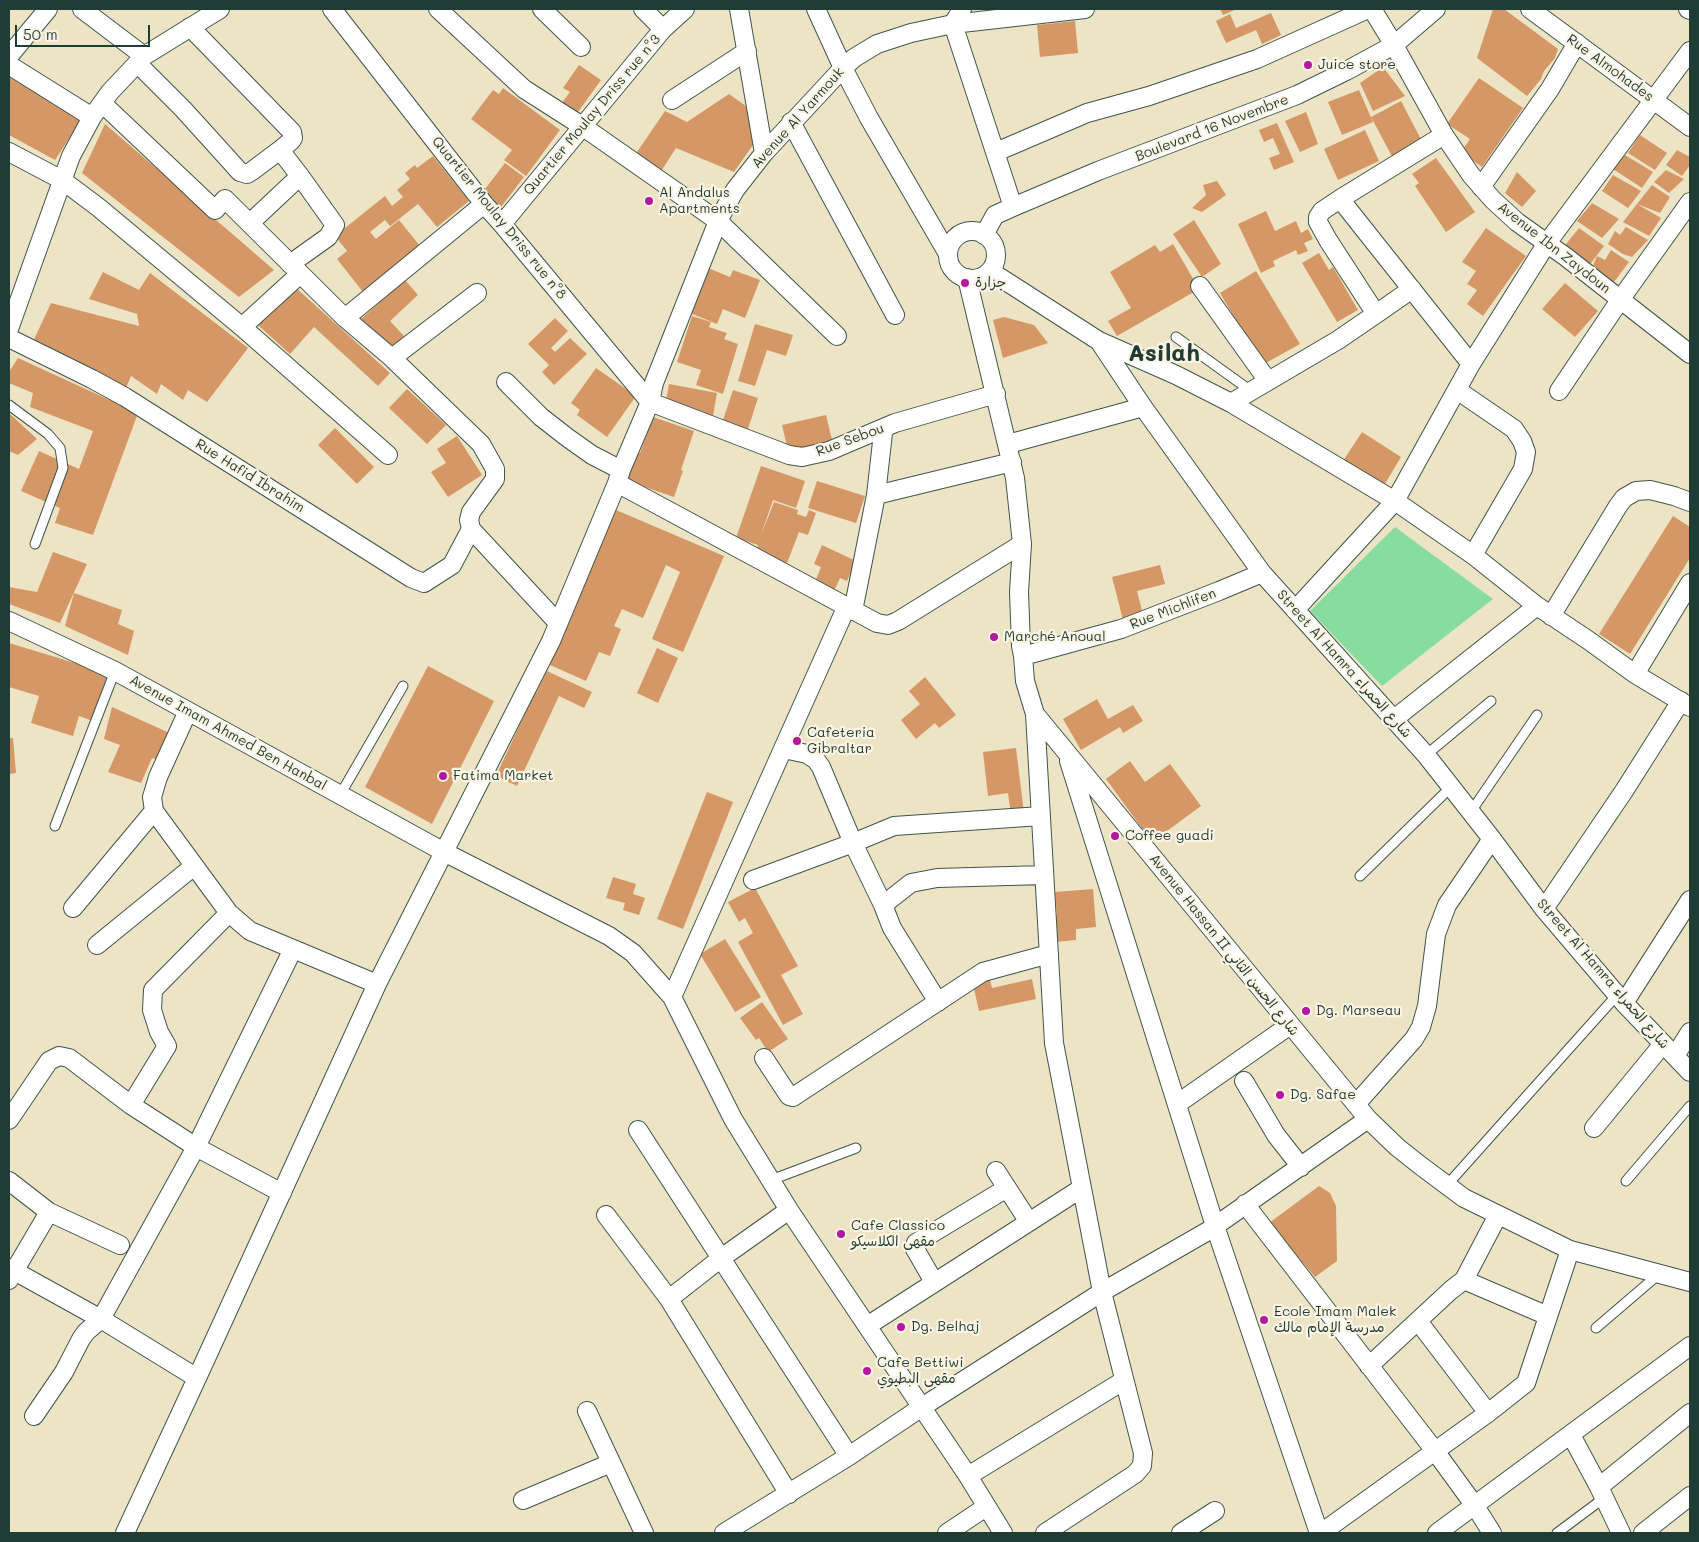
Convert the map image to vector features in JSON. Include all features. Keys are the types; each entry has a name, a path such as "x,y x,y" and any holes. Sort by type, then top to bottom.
{"street":[{"path":"9,56 48,9"},
{"path":"82,9 141,60 240,172 247,174 291,140 292,132 196,18"},
{"path":"9,329 71,156 97,110 110,92 141,60 196,18 220,9"},
{"name":"Quartier Moulay Driss rue n°8","path":"332,9 484,204 650,402"},
{"path":"438,9 524,89 582,126 718,221 837,336"},
{"path":"542,9 581,47"},
{"path":"643,9 663,29"},
{"name":"Quartier Moulay Driss rue n°3","path":"502,224 663,29 685,9"},
{"path":"739,9 748,51 764,153"},
{"path":"816,9 843,68 869,118 948,254"},
{"name":"Avenue Al Yarmouk","path":"125,1533 377,984 558,622 650,402 654,383 718,221 735,190 791,122 843,68 854,58 877,44 958,16 1086,9"},
{"path":"996,152 1087,113 1178,87 1257,59 1368,9"},
{"name":"Avenue Ibn Zaydoun","path":"1372,9 1444,135 1481,187 1517,222 1566,256 1690,354"},
{"name":"Boulevard 16 Novembre","path":"984,235 995,216 1013,207 1098,171 1297,94 1394,45 1436,9"},
{"name":"Rue Almohades","path":"1530,9 1690,126"},
{"path":"958,16 1013,207"},
{"path":"1481,187 1550,89 1577,43"},
{"path":"672,100 748,51"},
{"path":"1295,610 1395,501 1471,364 1547,243 1690,51"},
{"path":"9,65 97,110 214,210 225,199 345,318 392,358 481,444 495,469 495,479 471,512 469,520 471,529 558,622"},
{"path":"791,122 895,315"},
{"path":"1376,314 1328,240 1318,222 1318,217 1322,211 1340,199 1444,135"},
{"path":"242,327 295,269 328,237 335,225 280,150"},
{"path":"9,152 62,180 106,213 242,327 388,455"},
{"path":"250,223 300,176"},
{"path":"1340,199 1471,364"},
{"path":"1559,391 1620,300 1690,202"},
{"path":"345,318 484,204"},
{"path":"968,231 984,235 990,240 996,256 990,271 983,276 975,278 959,275 953,270 949,262 948,254 954,239 968,231"},
{"name":"Street Al Hamra شارع الحمراء","path":"990,271 1099,340 1143,407 1262,573 1426,754 1544,910 1621,999 1690,1072"},
{"name":"Avenue Hassan II شارع الحسن الثاني","path":"967,278 1008,444 1018,496 1022,544 1019,592 1021,646 1025,681 1035,714 1368,1119 1415,1162 1464,1198 1570,1250 1690,1282"},
{"path":"1200,286 1268,381"},
{"path":"1231,403 1338,340 1412,289"},
{"path":"392,358 477,293"},
{"name":"Rue Hafid Ibrahim","path":"9,338 124,397 412,578 424,583 452,565 471,529"},
{"path":"1099,340 1176,375 1231,403 1395,501 1473,555 1551,616 1635,674 1685,704 1544,910"},
{"path":"506,382 542,417 619,477 877,624 888,625 898,621 1022,544"},
{"path":"1457,390 1514,429 1522,440 1526,452 1522,469 1473,555"},
{"name":"Rue Sebou","path":"650,402 789,455 802,456 829,451 886,427 996,394"},
{"path":"1008,444 1143,407"},
{"path":"672,997 849,609 876,495 883,433 886,427"},
{"path":"876,495 1012,462"},
{"path":"1551,616 1624,498 1636,491 1650,490 1690,502"},
{"name":"Rue Michlifen","path":"1023,656 1121,629 1262,573"},
{"path":"1635,674 1690,583"},
{"path":"1394,719 1537,606"},
{"name":"Avenue Imam Ahmed Ben Hanbal","path":"9,621 115,672 444,852 609,936 633,954 672,997 734,1118 789,1210 968,1476 1003,1533"},
{"path":"188,711 158,778 152,797 154,811 229,913 250,932 377,984"},
{"path":"1035,714 1054,1043 1102,1292 1143,1453 1142,1466 1135,1474 1045,1533"},
{"path":"784,749 807,754 816,760 821,767 892,928 938,1002"},
{"path":"1066,753 1215,1226 1320,1533 1526,1383 1570,1250"},
{"path":"72,908 154,811"},
{"path":"754,880 894,826 1041,816"},
{"path":"1356,1104 1414,1040 1421,1026 1427,1006 1436,934 1447,905 1492,839"},
{"path":"96,945 194,866"},
{"path":"883,905 911,883 937,878 1044,875"},
{"path":"1621,999 1690,900"},
{"path":"132,1105 167,1046 159,1032 152,1010 154,990 229,913"},
{"path":"34,1416 64,1372 86,1332 102,1318 196,1147 293,949"},
{"path":"764,1058 789,1096 793,1097 983,972 1049,954"},
{"path":"1177,1104 1290,1025"},
{"path":"1594,1128 1669,1050 1690,1032"},
{"path":"9,1120 49,1061 59,1056 69,1058 132,1105 196,1147 282,1193"},
{"path":"1244,1081 1276,1135 1301,1167"},
{"path":"735,1531 922,1407 1102,1292 1215,1226 1368,1119"},
{"path":"638,1130 849,1456"},
{"path":"996,1171 1029,1222"},
{"path":"9,1181 49,1212 120,1245"},
{"path":"934,1282 915,1250 916,1243 1007,1188"},
{"path":"867,1326 1082,1188"},
{"path":"1245,1204 1435,1451 1492,1533"},
{"path":"669,1299 720,1258 789,1210"},
{"path":"49,1212 10,1273 102,1318 197,1378"},
{"path":"606,1215 669,1299 789,1494"},
{"path":"1369,1366 1464,1280 1498,1215"},
{"path":"1464,1280 1548,1316"},
{"path":"1418,1321 1488,1412"},
{"path":"1437,1533 1690,1346"},
{"path":"968,1476 1124,1381"},
{"path":"586,1411 644,1533"},
{"path":"1602,1492 1690,1413"},
{"path":"1571,1435 1622,1533"},
{"path":"523,1500 611,1464"},
{"path":"1643,1533 1690,1496"},
{"path":"948,1533 986,1507"},
{"path":"1181,1533 1215,1510"}],"lane":[{"path":"1176,336 1251,391"},
{"path":"9,405 48,434 60,448 63,468 35,544"},
{"path":"55,826 115,672"},
{"path":"340,795 404,686"},
{"path":"1426,754 1491,701"},
{"path":"1470,813 1538,716"},
{"path":"1360,876 1451,787"},
{"path":"1447,1185 1621,999"},
{"path":"1626,1181 1690,1106"},
{"path":"771,1180 856,1148"},
{"path":"1596,1328 1659,1274"},
{"path":"1557,1533 1602,1492"}],"green space":[{"path":"1395,527 1493,599 1382,686 1310,611"}],"building":[{"path":"1220,9 1237,9 1223,15"},
{"path":"1493,9 1504,9 1558,49 1555,58 1527,96 1477,58"},
{"path":"1271,13 1281,35 1262,44 1256,30 1226,43 1216,21 1230,14 1236,28"},
{"path":"1075,21 1078,53 1040,57 1037,25"},
{"path":"579,65 601,80 573,119 558,108 570,92 563,88"},
{"path":"1383,67 1405,96 1373,111 1360,83"},
{"path":"9,77 82,119 55,160 9,135"},
{"path":"1479,78 1523,108 1482,167 1461,152 1470,139 1447,124"},
{"path":"503,88 560,130 526,176 504,160 512,150 471,119 493,90 499,94"},
{"path":"1359,90 1373,122 1342,135 1328,102"},
{"path":"729,94 750,109 755,142 734,172 676,148 658,176 635,155 665,111 687,122"},
{"path":"1401,101 1424,145 1394,160 1371,117"},
{"path":"1306,112 1318,144 1300,152 1285,121"},
{"path":"1277,123 1294,162 1274,170 1269,158 1280,154 1273,138 1264,142 1259,130"},
{"path":"105,124 274,270 239,297 82,173"},
{"path":"1365,130 1379,161 1338,180 1324,149"},
{"path":"1640,135 1667,153 1655,170 1628,153"},
{"path":"1677,150 1690,157 1690,165 1682,176 1666,165"},
{"path":"1625,155 1653,172 1642,188 1613,169"},
{"path":"433,156 469,201 437,227 418,204 390,226 385,220 370,232 376,239 399,220 420,246 363,292 337,259 347,251 335,236 385,196 392,206 403,197 397,190 410,179 405,173 415,165 417,168"},
{"path":"1436,158 1475,212 1446,232 1415,186 1419,183 1412,174"},
{"path":"505,163 524,177 501,207 482,193"},
{"path":"1666,170 1684,179 1669,193 1654,182"},
{"path":"1517,172 1536,191 1522,207 1505,193"},
{"path":"1613,175 1641,191 1628,208 1602,191"},
{"path":"1217,181 1226,195 1202,212 1192,208 1206,195 1203,185"},
{"path":"1652,185 1670,197 1660,213 1637,204"},
{"path":"1592,203 1619,219 1602,238 1577,221"},
{"path":"1637,204 1661,218 1649,236 1623,222"},
{"path":"1266,211 1275,231 1296,221 1301,233 1308,229 1313,239 1304,243 1308,251 1298,255 1296,250 1273,261 1275,266 1261,273 1238,224"},
{"path":"1194,220 1221,264 1202,277 1173,234"},
{"path":"1626,227 1648,240 1632,257 1623,254 1608,244 1615,231 1620,235"},
{"path":"1486,228 1526,256 1483,316 1467,304 1477,290 1467,284 1476,271 1462,262"},
{"path":"1579,228 1604,246 1588,267 1562,249"},
{"path":"1173,244 1199,289 1117,336 1108,321 1131,308 1110,272 1155,245 1160,252"},
{"path":"1611,250 1629,262 1611,286 1591,270 1597,256 1605,260"},
{"path":"1319,253 1329,270 1333,267 1358,310 1337,322 1302,263"},
{"path":"708,268 730,277 733,270 760,280 745,318 723,309 717,324 690,313"},
{"path":"1256,271 1300,344 1262,365 1220,293"},
{"path":"103,272 139,290 150,273 248,348 207,402 188,390 183,400 161,384 157,394 131,376 124,393 31,346 51,303 139,326 137,314 89,299"},
{"path":"405,280 418,295 390,321 404,336 388,351 360,320"},
{"path":"1565,283 1598,311 1575,337 1542,309"},
{"path":"294,286 390,373 378,386 314,327 290,354 258,325"},
{"path":"692,316 711,322 709,327 727,333 724,339 738,344 723,394 696,385 701,370 677,362"},
{"path":"1004,317 1034,325 1048,343 1003,358 993,320"},
{"path":"555,318 568,331 551,348 555,352 570,338 587,354 554,385 542,372 549,365 528,344"},
{"path":"755,324 793,335 786,356 767,350 755,386 738,381"},
{"path":"18,358 138,413 93,535 55,523 60,508 21,491 39,451 79,469 93,431 30,407 33,393 9,383 9,372"},
{"path":"596,368 636,396 607,437 577,415 580,410 571,403"},
{"path":"669,384 717,393 713,416 665,406"},
{"path":"407,389 446,425 427,444 389,408"},
{"path":"733,390 758,398 746,435 721,426"},
{"path":"9,413 37,439 18,455 9,451"},
{"path":"826,415 832,440 788,451 782,425"},
{"path":"653,417 694,431 674,497 627,481 637,452 640,453"},
{"path":"335,428 374,467 357,484 318,445"},
{"path":"1362,432 1401,457 1383,487 1343,461"},
{"path":"457,436 482,475 448,497 431,472 446,463 437,449"},
{"path":"761,466 805,481 796,508 773,500 760,538 774,502 798,510 797,514 806,517 809,510 816,513 808,535 799,532 787,563 756,552 758,545 736,538"},
{"path":"817,481 865,496 856,523 808,508"},
{"path":"616,510 724,556 683,652 652,639 680,572 666,565 643,618 622,609 614,626 621,629 610,656 599,652 586,681 550,665"},
{"path":"1673,516 1690,527 1690,558 1630,654 1599,634"},
{"path":"822,545 856,561 847,581 840,578 834,591 815,582 821,567 814,564"},
{"path":"53,552 87,564 60,623 9,604 9,587 37,592"},
{"path":"1160,565 1165,584 1137,591 1143,615 1123,620 1112,577"},
{"path":"74,593 122,610 118,624 134,631 128,655 65,626"},
{"path":"9,643 108,673 93,721 79,716 73,736 31,723 39,696 9,687"},
{"path":"657,648 678,658 658,703 637,693"},
{"path":"428,666 494,701 432,824 365,787"},
{"path":"547,671 592,692 584,708 559,696 517,786 496,776 535,692"},
{"path":"925,677 956,715 939,728 935,723 916,739 901,720 920,704 909,691"},
{"path":"1097,699 1108,719 1133,705 1143,721 1123,733 1120,727 1081,750 1063,719"},
{"path":"112,707 174,735 163,761 152,758 141,783 108,772 120,745 104,739"},
{"path":"9,738 13,738 16,773 9,774"},
{"path":"1016,748 1024,813 1011,815 1008,793 988,796 983,752"},
{"path":"1130,761 1145,782 1170,764 1201,806 1152,842 1106,779"},
{"path":"707,792 733,802 683,929 657,919"},
{"path":"613,877 636,884 633,894 645,898 639,915 623,910 625,903 606,898"},
{"path":"755,888 798,966 781,975 803,1014 783,1025 738,942 753,933 745,918 739,922 728,902"},
{"path":"1093,889 1096,927 1076,929 1076,940 1055,942 1052,915 1057,915 1055,892"},
{"path":"725,939 761,997 735,1012 700,954"},
{"path":"989,976 992,988 1032,979 1036,999 979,1011 972,980"},
{"path":"762,1002 788,1039 768,1052 759,1038 756,1040 740,1018"},
{"path":"1319,1186 1330,1193 1336,1206 1337,1261 1315,1277 1269,1223"}],"place":[{"name":"Juice store","path":"1308,65"},
{"name":"Al Andalus Apartments","path":"649,201"},
{"name":"جزارة","path":"965,283"},
{"name":"Marché Anoual","path":"994,637"},
{"name":"Cafeteria Gibraltar","path":"797,741"},
{"name":"Fatima Market","path":"443,776"},
{"name":"Coffee guadi","path":"1115,836"},
{"name":"Dg. Marseau","path":"1306,1011"},
{"name":"Dg. Safae","path":"1280,1095"},
{"name":"Cafe Classico مقهى الكلاسيكو","path":"841,1234"},
{"name":"Ecole Imam Malek مدرسة الإمام مالك","path":"1264,1320"},
{"name":"Dg. Belhaj","path":"901,1327"},
{"name":"Cafe Bettiwi مقهى البطيوي","path":"867,1371"}],"district":[{"name":"Asilah","path":"1164,354"}]}
